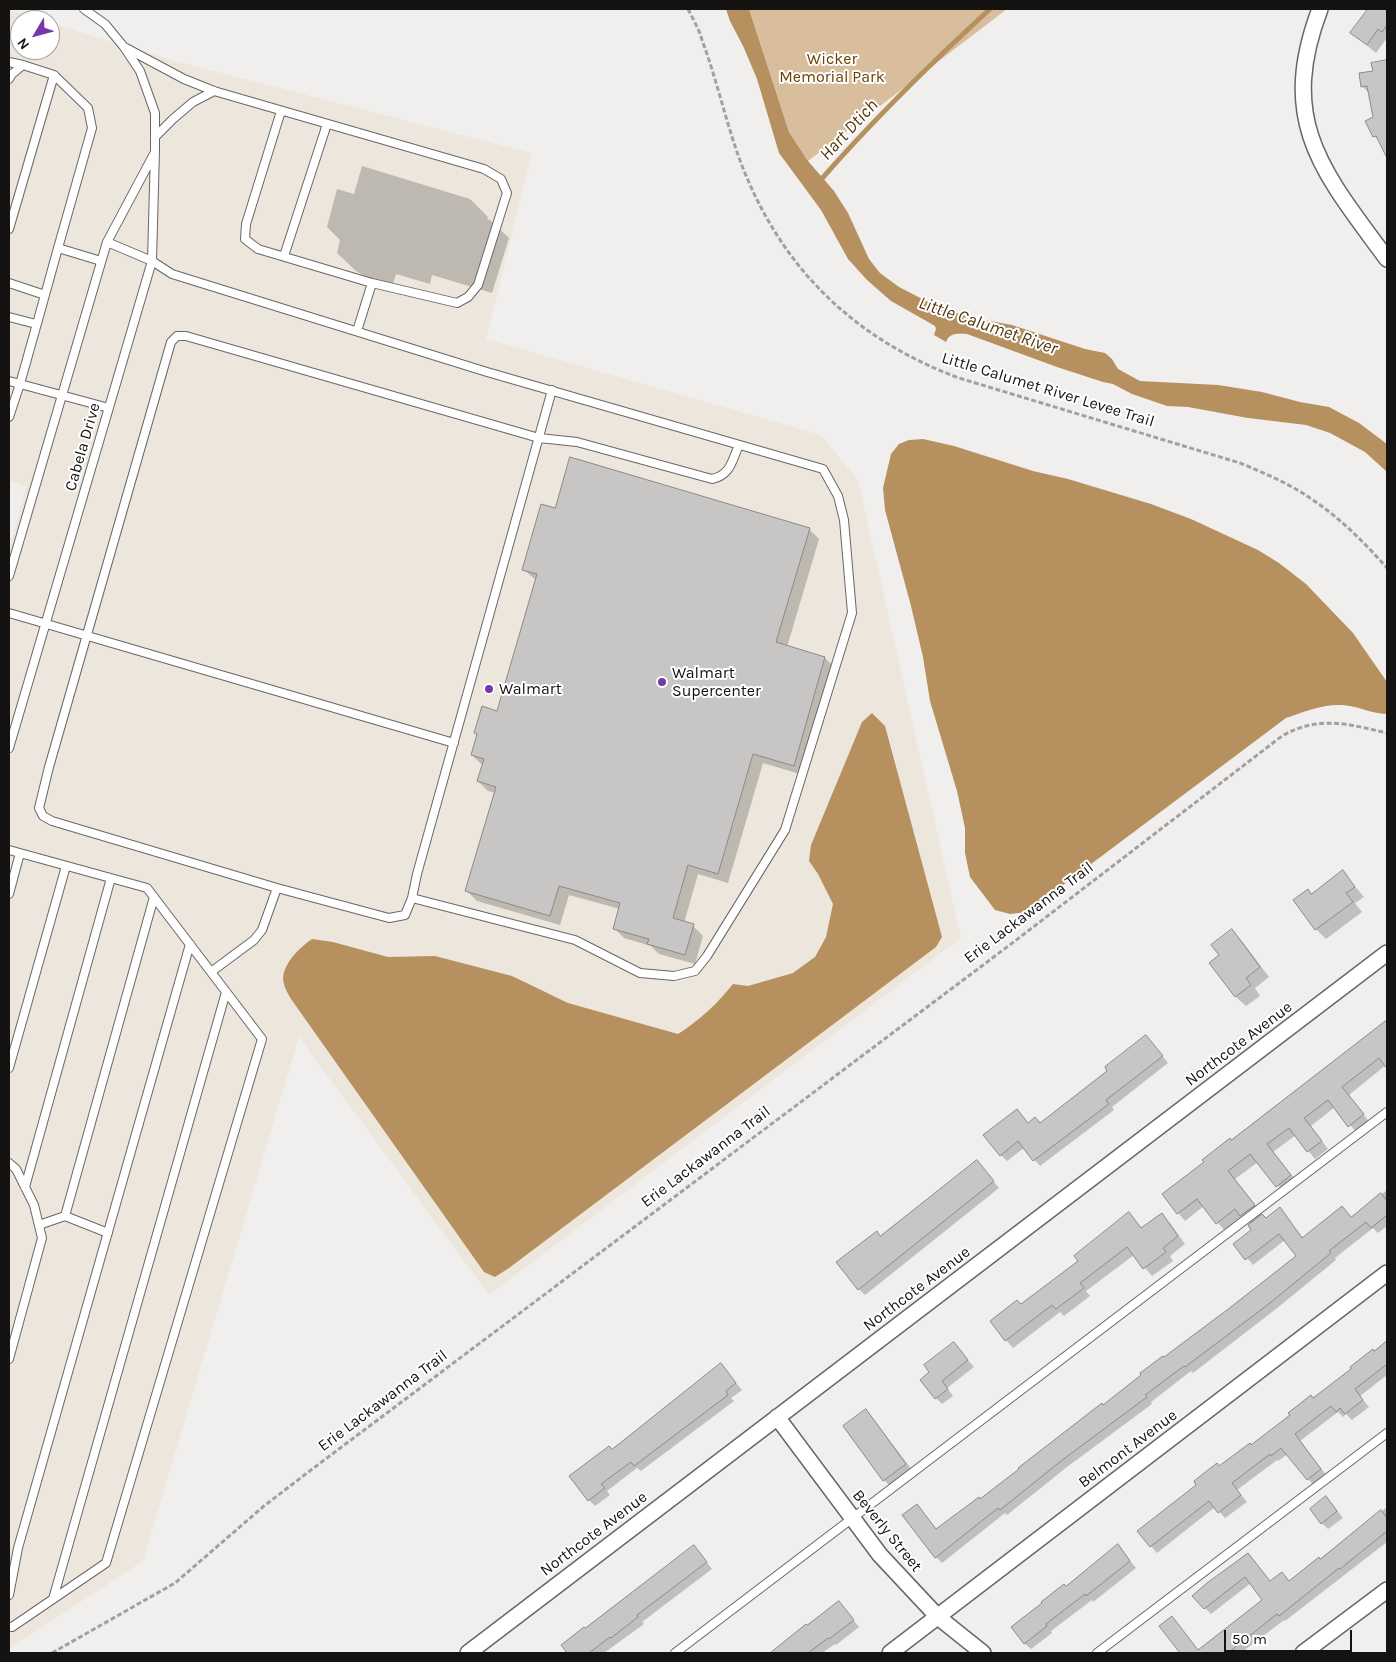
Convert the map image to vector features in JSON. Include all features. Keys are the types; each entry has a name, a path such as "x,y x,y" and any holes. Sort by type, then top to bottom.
{"street":[{"path":"1320,9 1307,52 1302,80 1304,108 1309,133 1320,161 1338,192 1387,259"},
{"name":"Northcote Avenue","path":"468,1653 1387,953"},
{"name":"Belmont Avenue","path":"890,1653 1387,1272"},
{"name":"Beverly Street","path":"777,1417 880,1555 938,1617 983,1653"},
{"path":"1303,1653 1387,1590"}],"lane":[{"name":"Cabela Drive","path":"9,748 152,262 156,150 155,113 140,71 124,47 105,24 84,9"},
{"path":"124,47 184,79 214,91 484,169 501,179 507,193 478,285 468,297 457,303 372,284 258,248 245,239 246,224 281,111"},
{"path":"9,62 54,75 88,108 92,128 9,417"},
{"path":"9,79 23,65"},
{"path":"9,229 54,75"},
{"path":"155,137 193,102 214,91"},
{"path":"284,256 328,124"},
{"path":"9,576 107,242 156,150"},
{"path":"107,242 152,262 172,274 486,372 823,469 838,496 844,520 852,613 785,830 707,956 694,971 674,976 640,973 575,940 412,898"},
{"path":"58,248 101,261"},
{"path":"9,283 45,294"},
{"path":"357,331 372,284"},
{"path":"9,317 36,324"},
{"path":"552,390 539,438 454,743 412,898 405,915 389,918 277,888 52,821 43,816 39,808 49,766 171,342 178,336 186,336 539,438 576,442 712,480 722,477 729,470 739,445"},
{"path":"9,380 109,408"},
{"path":"9,614 454,743"},
{"path":"9,850 147,888 262,1039 106,1563 9,1627"},
{"path":"9,894 20,853"},
{"path":"9,1068 66,866"},
{"path":"25,1187 110,878"},
{"path":"211,972 254,940 262,930 277,888"},
{"path":"65,1216 154,896"},
{"path":"9,1595 18,1548 190,944"},
{"path":"53,1599 226,992"},
{"path":"675,1653 1387,1112"},
{"path":"9,1163 16,1169 34,1205 42,1238 9,1360"},
{"path":"39,1225 65,1216 108,1233"},
{"path":"1097,1653 1387,1433"}],"path":[{"name":"Little Calumet River Levee Trail","path":"688,9 702,39 741,162 756,198 790,256 839,309 869,333 902,353 958,378 1240,463 1272,476 1310,498 1337,518 1366,544 1387,568"},
{"name":"Erie Lackawanna Trail","path":"52,1653 175,1583 264,1506 1015,941 1282,736 1300,727 1323,722 1361,727 1387,733"}],"shaded area":[{"path":"9,10 10,60 60,60 60,26 175,61 532,153 486,339 821,435 858,480 961,938 489,1295 299,1037 143,1561 9,1649 9,551 26,487 9,480"}],"green space":[{"name":"Wicker Memorial Park","path":"749,9 1007,9 808,161 789,132"}],"water":[{"name":"Little Calumet River","path":"726,9 749,9 789,132 808,161 834,191 848,213 869,259 880,273 899,287 930,303 968,317 1012,325 1085,349 1105,353 1112,359 1118,369 1140,381 1218,385 1262,392 1329,407 1359,423 1387,444 1387,472 1365,452 1330,433 1306,425 1248,418 1188,407 1167,406 1132,394 1113,384 1057,367 967,334 952,335 946,342 934,335 935,326 891,301 867,280 848,259 821,210 779,153 757,79"},
{"path":"923,439 954,446 1033,471 1068,479 1151,504 1191,519 1258,550 1279,563 1306,584 1353,633 1387,682 1387,714 1375,713 1347,705 1334,705 1313,709 1286,718 1027,912 1010,914 995,910 970,877 965,853 965,828 957,791 930,701 923,657 911,606 885,510 883,488 891,454 899,444 909,440"},
{"path":"872,713 885,726 942,937 936,947 509,1268 495,1277 484,1272 291,999 283,978 284,971 291,958 312,939 333,942 388,957 435,956 512,976 568,1003 678,1034 708,1011 733,984 748,986 793,973 815,957 826,937 833,904 818,874 809,861 811,845 862,722"}],"building":[{"path":"1368,9 1387,9 1387,25 1382,32 1378,29 1367,45 1350,33"},
{"path":"1387,60 1387,158 1376,136 1373,137 1365,121 1373,117 1367,86 1361,87 1359,73 1373,71 1371,63"},
{"name":"Walmart Supercenter","path":"570,457 810,528 776,642 825,657 794,766 753,754 718,874 688,865 673,918 694,924 685,955 647,944 649,939 613,929 620,903 559,886 550,916 465,891 496,787 477,781 484,759 471,755 477,734 474,733 482,706 497,711 537,574 522,570 541,504 555,508"},
{"path":"1343,870 1355,887 1346,893 1353,902 1315,930 1293,900 1308,889 1311,894"},
{"path":"1232,929 1260,967 1246,978 1251,985 1235,997 1209,963 1219,955 1211,945"},
{"path":"1387,1020 1387,1069 1379,1058 1342,1087 1364,1114 1348,1127 1328,1100 1304,1118 1322,1141 1307,1152 1289,1128 1267,1144 1291,1175 1276,1187 1250,1154 1228,1171 1255,1205 1240,1216 1235,1209 1216,1224 1197,1199 1177,1214 1162,1194 1204,1162 1202,1160 1230,1138 1231,1140"},
{"path":"1146,1035 1163,1056 1106,1100 1109,1104 1033,1161 1018,1141 1000,1156 983,1135 1017,1109 1028,1123 1035,1117 1040,1123 1107,1071 1105,1067"},
{"path":"977,1160 994,1181 858,1290 836,1262 877,1231 880,1236"},
{"path":"1381,1193 1387,1201 1387,1215 1371,1228 1366,1222 1329,1251 1331,1253 1270,1303 1145,1395 1147,1397 1061,1461 1000,1510 998,1508 935,1558 902,1515 917,1504 936,1529 979,1497 980,1499 1102,1403 1103,1405 1141,1375 1140,1373 1227,1310 1296,1256 1279,1234 1245,1260 1233,1244 1251,1230 1248,1225 1262,1214 1266,1218 1280,1207 1302,1238 1342,1206 1351,1217"},
{"path":"1129,1212 1141,1228 1162,1213 1178,1236 1163,1248 1166,1252 1143,1269 1127,1247 1080,1283 1084,1288 1056,1309 1052,1305 1005,1341 990,1321 1017,1300 1021,1304 1078,1261 1074,1256"},
{"path":"1387,1341 1387,1364 1355,1389 1363,1400 1345,1414 1340,1408 1336,1412 1331,1406 1295,1434 1321,1469 1307,1480 1281,1448 1271,1456 1270,1454 1232,1483 1241,1495 1218,1513 1209,1501 1150,1547 1137,1531 1196,1485 1194,1481 1217,1463 1219,1466 1250,1443 1251,1445 1290,1415 1288,1413 1311,1395 1313,1398 1351,1369 1350,1367 1373,1349 1374,1351"},
{"path":"954,1342 968,1360 942,1381 948,1389 935,1399 920,1380 929,1372 924,1365"},
{"path":"721,1363 736,1383 726,1391 728,1395 634,1466 631,1462 601,1484 605,1488 588,1501 569,1476 609,1446 612,1449"},
{"path":"866,1409 906,1464 883,1481 843,1426"},
{"path":"1326,1496 1337,1511 1321,1524 1310,1509"},
{"path":"1381,1510 1387,1518 1387,1531 1279,1616 1277,1614 1228,1653 1180,1653 1159,1626 1172,1616 1198,1650 1262,1600 1245,1577 1204,1609 1192,1596 1207,1583 1248,1553 1270,1581 1282,1572 1289,1581 1319,1557 1320,1559"},
{"path":"1118,1544 1130,1561 1086,1596 1085,1594 1046,1624 1047,1626 1024,1644 1011,1627"},
{"path":"694,1545 707,1562 637,1615 638,1617 611,1638 589,1653 567,1653 561,1645"},
{"path":"839,1601 854,1620 829,1639 808,1653 770,1653 806,1624"}],"waterway":[{"name":"Hart Dtich","path":"818,183 902,93 990,9"}],"place":[{"name":"Walmart Supercenter","path":"662,682"},
{"name":"Walmart","path":"489,689"}]}
